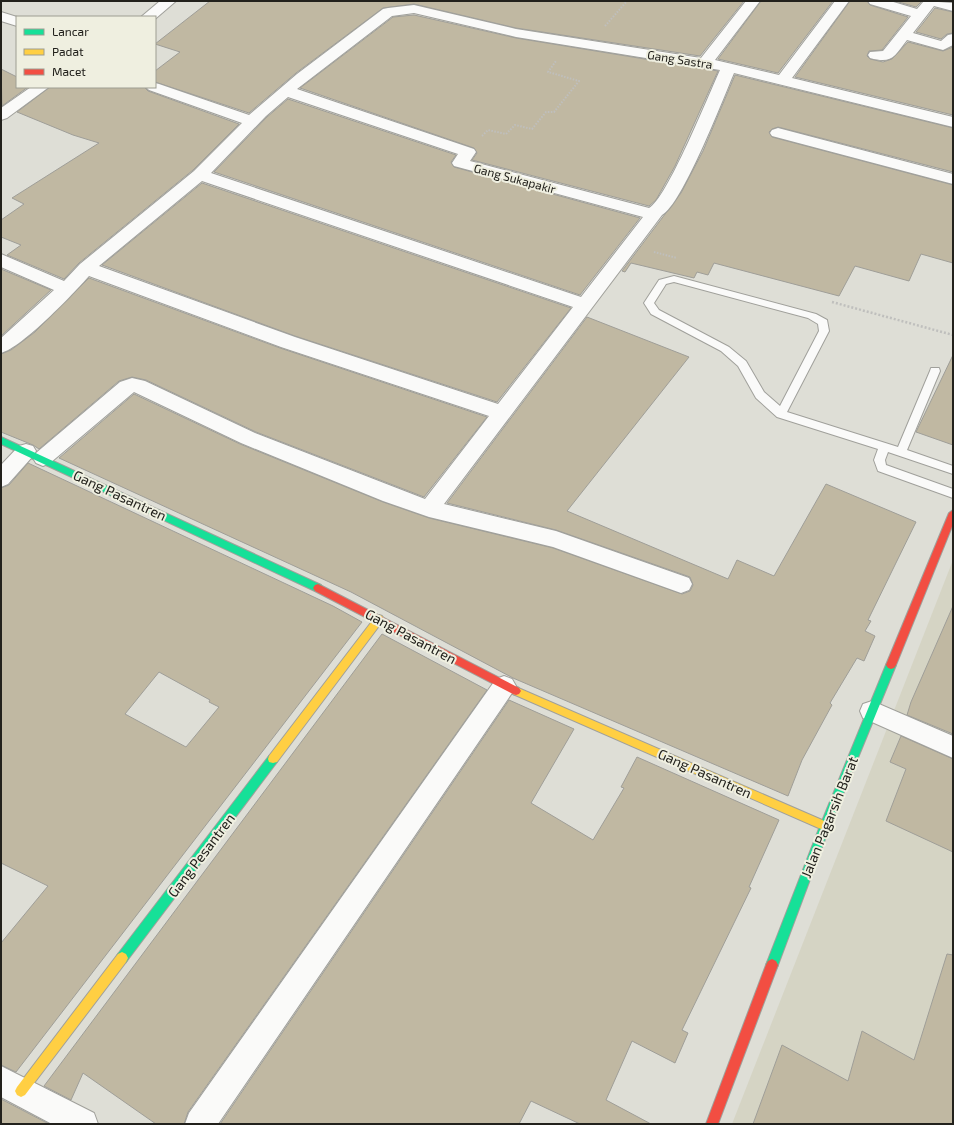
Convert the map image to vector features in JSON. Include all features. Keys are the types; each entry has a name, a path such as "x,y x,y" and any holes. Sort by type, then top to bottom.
{"street":[{"path":"149,16 169,1"},
{"path":"705,63 753,1"},
{"path":"783,80 842,1"},
{"path":"875,1 920,14"},
{"path":"875,55 887,56 931,1 953,6"},
{"path":"1,347 16,336 67,289 86,268 200,175 252,121 286,91 388,12 416,5"},
{"name":"Gang Sastra","path":"416,5 435,15 516,33 729,67 953,122"},
{"path":"1,16 16,22"},
{"path":"904,35 943,46 953,38"},
{"path":"429,509 654,214 668,199 683,170 729,67"},
{"path":"1,115 40,88"},
{"path":"156,88 252,121"},
{"name":"Gang Sukapakir","path":"286,91 468,152 460,163 639,212 654,214"},
{"path":"778,133 953,179"},
{"path":"200,175 586,305"},
{"path":"1,260 67,289"},
{"path":"86,268 288,342 503,413"},
{"path":"1,479 132,385 248,438 390,495 429,509 556,539 681,584"},
{"name":"Gang Pasantren","path":"1,440 335,596 504,686 825,826"},
{"name":"Jalan Pagarsih Barat","path":"712,1124 825,826 953,513"},
{"name":"Gang Pesantren","path":"11,1086 379,619"},
{"path":"200,1124 504,686"},
{"path":"872,711 953,747"},
{"path":"11,1086 82,1124"}],"lane":[{"path":"781,414 824,331 823,322 812,316 674,279 662,282 649,303 655,312 725,349 742,364 760,395 781,414 953,470"},
{"path":"900,452 935,371"},
{"path":"884,447 879,461 879,465 882,468 953,494"}],"path":[{"path":"593,45 603,29 627,1"},
{"path":"468,152 488,130 504,134 515,125 532,128 546,112 554,112 578,82 548,72 572,42"}],"shaded area":[{"path":"953,560 953,1124 732,1124"}],"building":[{"path":"210,1 744,1 700,56 516,28 414,4 383,8 296,73 249,113 156,82 156,70 180,52 156,43"},
{"path":"761,1 833,1 778,73 718,59"},
{"path":"850,1 867,1 870,5 908,17 882,50 869,51 867,56 870,59 883,62 892,59 908,42 943,51 953,47 953,115 795,77"},
{"path":"895,1 922,1 916,7"},
{"path":"935,8 953,12 953,33 947,34 941,39 916,32"},
{"path":"414,15 516,38 718,71 675,166 656,200 649,206 472,160 477,153 474,148 300,88 393,17"},
{"path":"1,69 16,76 16,88 27,88 2,106"},
{"path":"735,75 953,128 953,172 778,127 769,132 772,137 953,185 953,263 921,254 909,281 855,266 839,296 714,263 708,275 697,272 694,278 631,263 625,272 622,271 681,193 703,151"},
{"path":"49,88 145,88 148,91 239,124 193,170 79,263 64,279 7,255 21,245 1,237 1,220 24,204 12,198 99,143 73,135 17,112"},
{"path":"288,99 456,155 451,162 454,167 640,218 580,295 214,172 267,117"},
{"path":"202,183 571,308 497,402 295,336 102,265"},
{"path":"1,269 51,290 1,336"},
{"path":"89,278 280,348 487,417 424,497 256,432 146,380 132,377 119,381 39,449 33,445 1,432 1,354 11,350 35,332"},
{"path":"587,317 689,357 567,511 728,579 737,560 774,576 826,484 916,522 868,620 871,621 865,631 875,636 864,661 857,658 830,703 832,705 802,760 788,796 513,678 351,592 59,458 134,394 240,444 383,502 429,518 553,548 682,594 690,591 693,585 690,577 556,530 447,503"},
{"path":"953,355 953,445 916,432"},
{"path":"28,463 333,606 362,622 16,1072 1,1065 1,943 48,886 1,863 1,488 9,485","holes":["159,672 210,700 209,702 219,707 186,747 125,714"]},
{"path":"953,606 953,734 907,715 911,702"},
{"path":"382,634 487,690 188,1112 184,1124 156,1124 83,1073 71,1100 44,1086"},
{"path":"509,700 574,729 531,803 593,840 624,788 621,787 637,757 779,820 749,887 751,888 682,1030 688,1033 675,1063 632,1041 606,1100 651,1124 580,1124 531,1101 519,1124 220,1124"},
{"path":"901,736 953,759 953,852 886,821 906,769 890,762"},
{"path":"947,954 953,955 953,1124 753,1124 782,1045 848,1081 862,1031 914,1060"},
{"path":"1,1099 49,1124 1,1124"}],"traffic: fast":[{"path":"1,440 318,588"},
{"path":"772,965 825,826 891,665"},
{"path":"122,958 273,759"}],"traffic: slow":[{"path":"273,759 379,619"},
{"path":"516,691 825,826"},
{"path":"21,1091 122,958"}],"traffic: jam":[{"path":"891,665 953,513"},
{"path":"318,588 516,691"},
{"path":"712,1124 772,965"}]}
